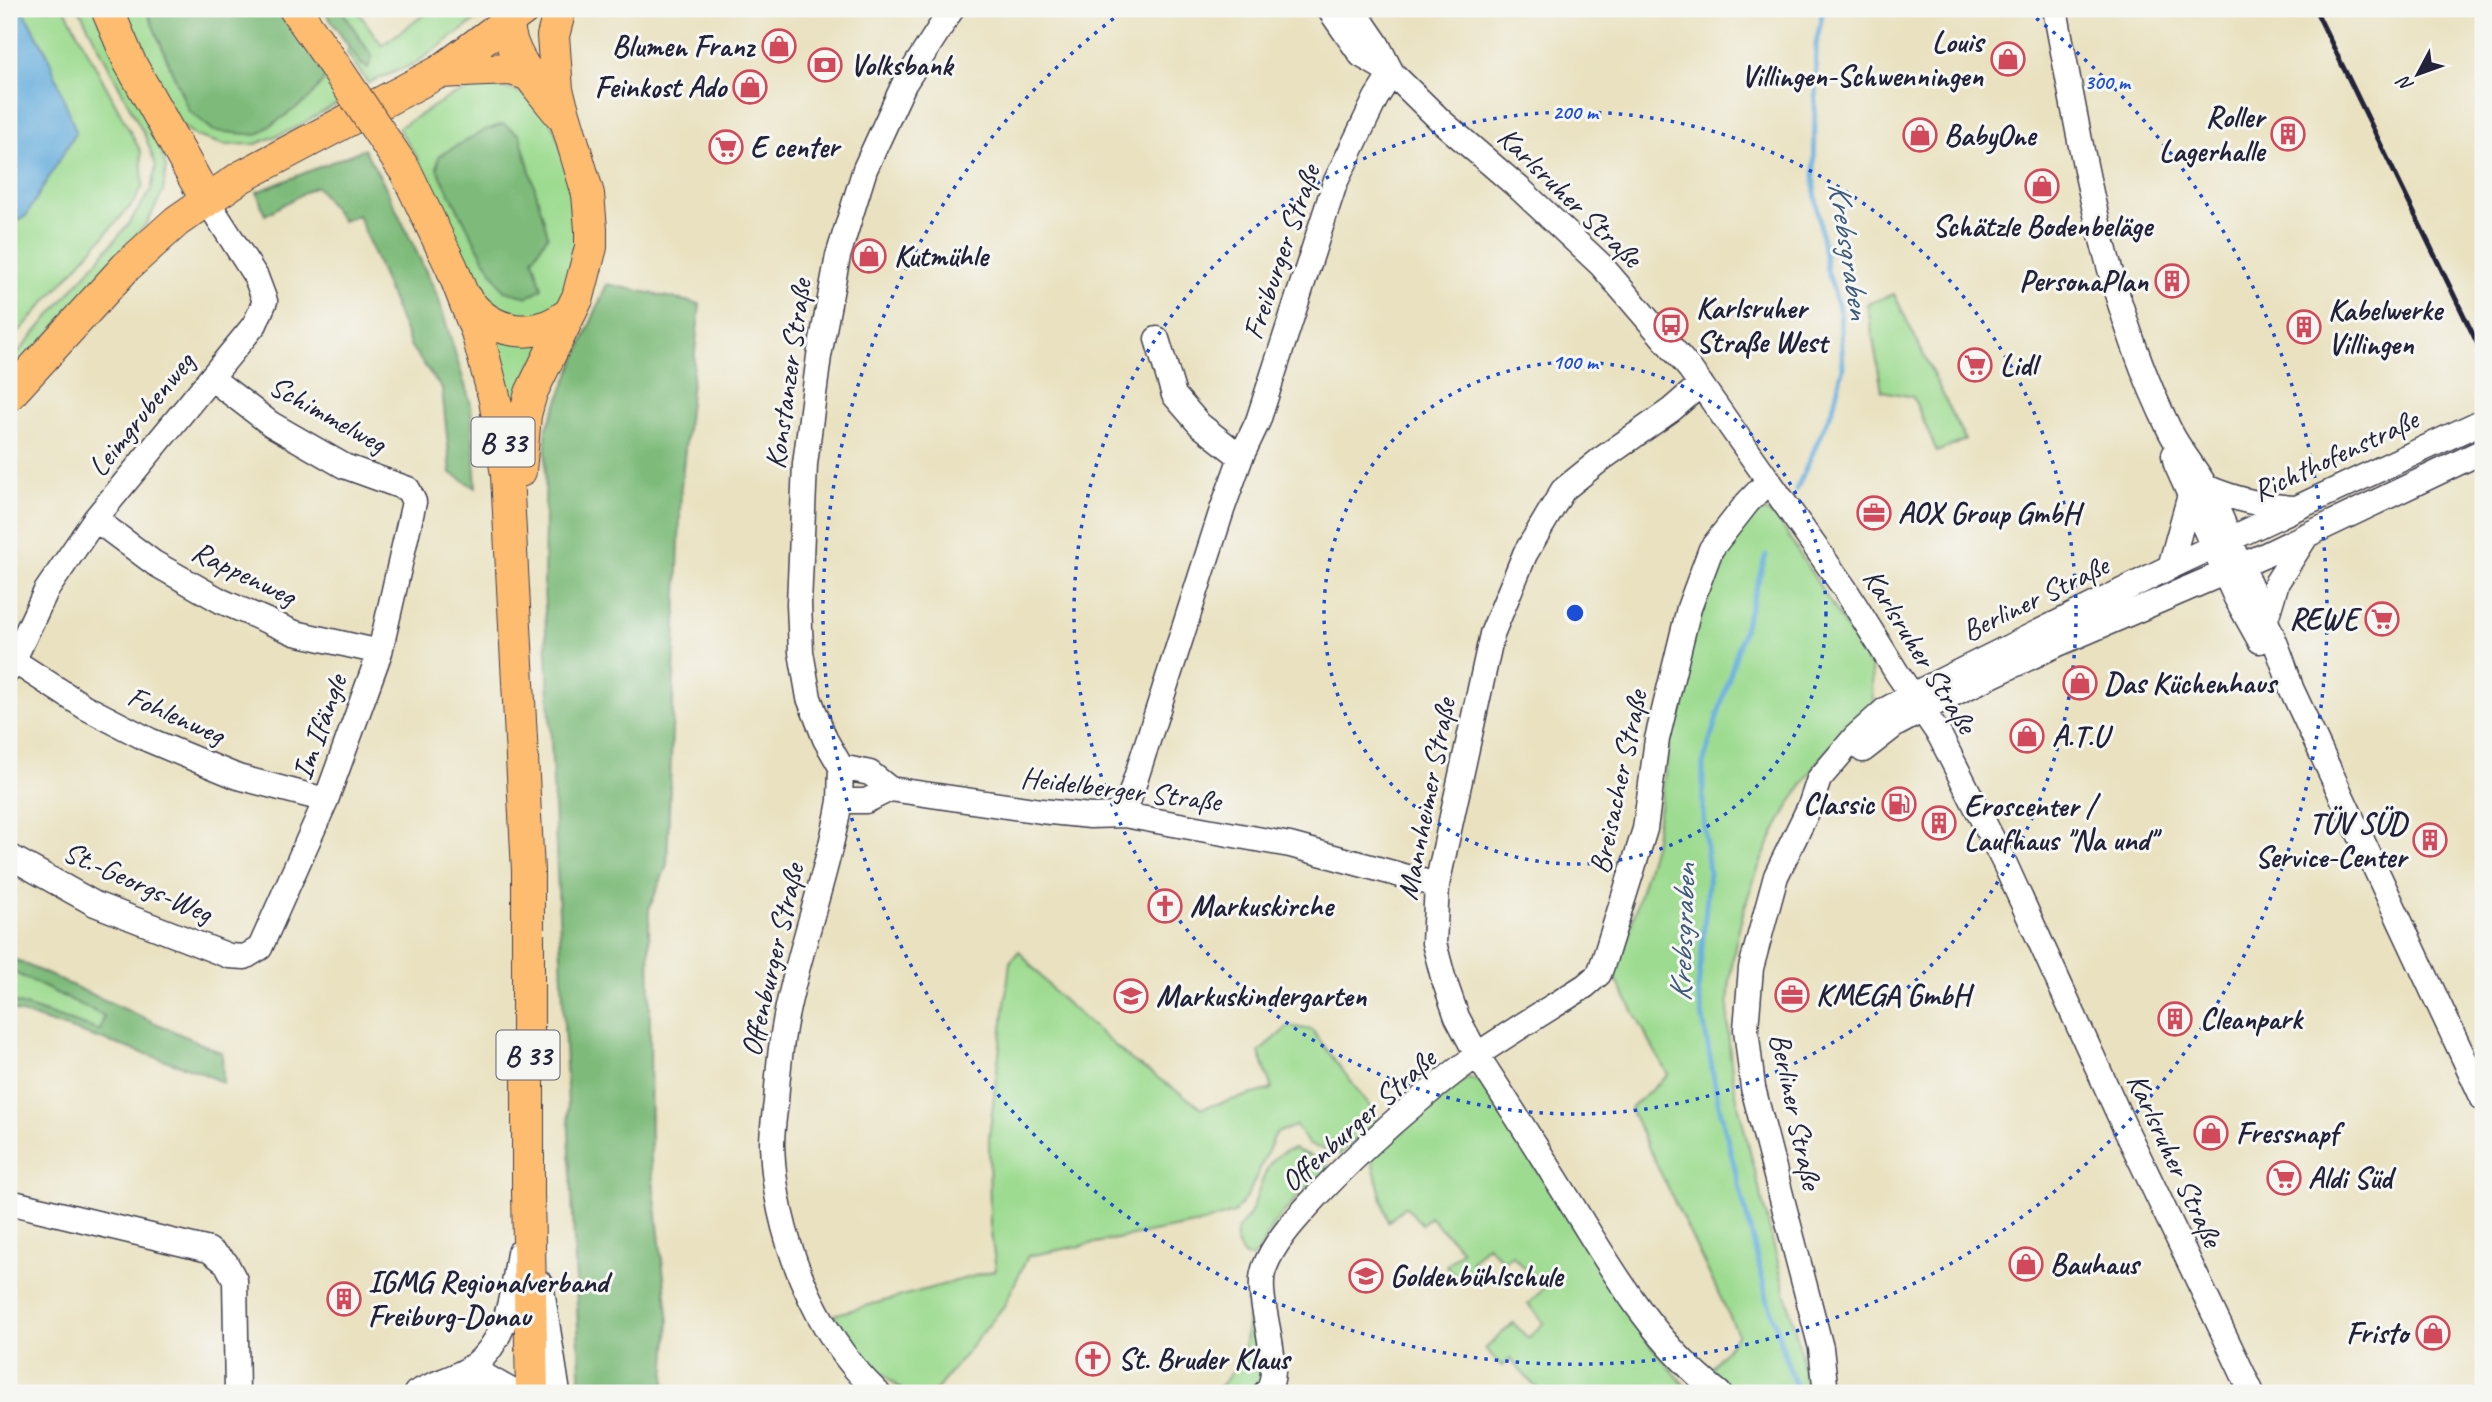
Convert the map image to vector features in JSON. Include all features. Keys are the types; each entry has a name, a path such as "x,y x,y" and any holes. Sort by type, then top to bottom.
{"main road":[{"path":"107,9 130,63 206,199"},
{"name":"B 33","path":"295,9 406,172 439,237 465,298 487,366 502,437 515,591 528,871 528,1193 532,1393"},
{"path":"515,591 525,415 531,393 570,313 588,264 592,229 588,194 557,90 553,36 560,9"},
{"path":"9,395 126,267 206,199 241,177 439,72 517,14"},
{"path":"517,14 517,21 526,28 557,90"},
{"path":"517,14 509,40 530,75 565,120"},
{"path":"439,72 511,69 530,75"},
{"path":"465,298 472,308 491,323 514,331 538,330 570,313"}],"street":[{"name":"Konstanzer Straße","path":"841,767 825,739 809,698 801,652 799,604 805,464 825,316 838,256 871,156 904,85 952,9"},
{"name":"Karlsruher Straße","path":"1329,9 1361,55 1392,73 1441,121 1520,189 1601,265 1701,384 1799,522 1940,736 2004,862 2252,1393"},
{"name":"Karlsruher Straße","path":"1353,9 1377,44 1392,73"},
{"path":"2055,9 2099,231 2137,351 2232,569 2266,619 2282,656 2291,688 2483,1099"},
{"name":"Freiburger Straße","path":"1124,815 1241,457 1258,421 1335,183 1376,98 1392,73"},
{"name":"Leimgrubenweg","path":"11,666 46,591 94,519 255,324 265,301 256,277 206,199"},
{"path":"1157,339 1174,395 1200,425 1241,457"},
{"name":"Schimmelweg","path":"211,378 271,424 344,466 408,489 415,502"},
{"name":"Mannheimer Straße","path":"1701,384 1671,411 1600,460 1563,490 1525,554 1492,634 1437,885 1434,943 1457,1017 1628,1295 1661,1338 1699,1378 1719,1393"},
{"name":"Richthofenstraße","path":"2222,543 2483,421"},
{"name":"Richthofenstraße","path":"2232,569 2483,451"},
{"name":"Breisacher Straße","path":"1478,1055 1585,986 1599,974 1645,829 1657,739 1689,608 1711,549 1747,503 1776,489"},
{"path":"2198,491 2270,507 2295,508"},
{"path":"2170,567 2198,491"},
{"name":"Im Ifängle","path":"245,957 260,948 326,800 380,652 415,502"},
{"name":"Rappenweg","path":"94,519 153,563 221,601 295,633 380,652"},
{"path":"2266,619 2277,582 2307,535"},
{"name":"Berliner Straße","path":"1826,1393 1821,1348 1753,1088 1746,1029 1751,968 1776,876 1810,806 1861,752 1895,725 1918,702 2170,567 2222,543"},
{"path":"2232,569 2236,598 2272,662 2291,688"},
{"name":"Berliner Straße","path":"1918,702 2232,569"},
{"name":"Fohlenweg","path":"11,666 149,740 238,777 326,800"},
{"name":"Heidelberger Straße","path":"841,767 870,773 890,789 1041,811 1090,816 1124,815 1290,845 1437,885"},
{"name":"Offenburger Straße","path":"841,767 840,801 787,1009 778,1068 772,1144 785,1226 803,1285 835,1342 866,1388"},
{"path":"840,801 866,801 890,789"},
{"name":"St.-Georgs-Weg","path":"9,856 95,904 229,956 245,957"},
{"name":"Offenburger Straße","path":"1265,1393 1271,1388 1274,1369 1264,1320 1263,1271 1272,1253 1293,1222 1346,1165 1417,1103 1478,1055"},
{"path":"416,1393 435,1382 462,1373 489,1349 505,1322 513,1293 528,1193"},
{"path":"528,1193 558,1393"},
{"path":"9,1202 209,1250 226,1263 235,1280 237,1393"},
{"path":"2230,1393 2238,1367"},
{"path":"462,1373 487,1377 515,1393"}],"green space":[{"path":"22,9 65,9 141,152 143,186 134,202 9,343 9,224 26,216 47,53"},
{"path":"79,9 97,9 157,135 166,168 163,192 147,223 9,380 9,363 128,225 151,190 156,166 146,138"},
{"path":"117,9 146,9 189,111 327,76 340,102 291,130 256,144 225,145 196,136 176,121"},
{"path":"146,9 279,9 327,76 309,99 257,135 214,131 189,111"},
{"path":"323,9 341,9 372,57 368,68 360,63"},
{"path":"341,9 356,9 382,45 432,9 491,9 416,63 368,83 347,53 349,47 367,68 372,57"},
{"path":"482,86 524,93 547,109 578,193 581,255 567,292 552,311 533,320 496,309 475,286 415,163 419,160 398,128 451,96"},
{"path":"503,124 520,135 548,235 533,259 542,288 528,297 504,291 437,169 439,156 485,130"},
{"path":"364,149 384,184 438,297 471,405 476,488 451,473 442,389 411,347 358,215 342,221 316,186 265,215 257,192"},
{"path":"607,284 700,304 681,487 667,865 649,909 651,1163 669,1322 664,1393 581,1393 544,587 546,430"},
{"path":"1894,294 1965,440 1937,452 1913,397 1882,391 1867,304"},
{"path":"489,327 549,333 514,436"},
{"path":"1766,511 1777,518 1870,666 1874,703 1819,761 1777,827 1747,900 1737,937 1731,976 1728,1015 1735,1086 1801,1354 1806,1393 1740,1393 1709,1371 1738,1334 1630,1109 1668,1075 1612,972 1625,946 1654,845 1672,727 1697,616 1716,553 1753,515"},
{"path":"1019,951 1055,993 1130,1059 1202,1108 1272,1089 1259,1052 1289,1026 1312,1030 1380,1120 1340,1154 1309,1145 1296,1126 1276,1133 1248,1195 1234,1213 1205,1222 1028,1256 1004,1306 934,1393 905,1393 872,1365 833,1315 996,1270 990,1225 989,1138 1010,962"},
{"path":"9,957 222,1053 223,1083 198,1071 9,1009 9,1001 100,1031 104,1016 9,970"},
{"path":"9,970 104,1016 101,1031 9,1001"},
{"path":"1467,1077 1481,1082 1640,1332 1691,1393 1541,1393 1510,1359 1502,1366 1485,1349 1513,1323 1528,1338 1544,1323 1528,1304 1544,1288 1512,1255 1504,1262 1487,1245 1471,1261 1478,1269 1463,1284 1446,1266 1462,1250 1430,1217 1422,1224 1405,1206 1388,1222 1371,1157"},
{"path":"1294,1149 1325,1162 1328,1166 1326,1172 1299,1195 1273,1225 1259,1251 1251,1258 1245,1257 1236,1241 1237,1231 1250,1214 1270,1165 1276,1157"},
{"path":"1250,1284 1265,1374 1258,1393 1212,1393 1234,1369 1243,1350"}],"water":[{"path":"9,9 22,9 47,53 76,132 26,216 9,224"}],"waterway":[{"name":"Krebsgraben","path":"1796,490 1833,408 1843,367 1840,312 1827,269 1814,185 1816,45 1823,9"},
{"name":"Krebsgraben","path":"1766,555 1703,764 1703,815 1709,873 1698,991 1718,1101 1768,1301 1797,1393"}],"railway":[{"path":"2315,9 2483,355"}],"place":[{"name":"Blumen Franz","path":"779,46"},
{"name":"Louis Villingen-Schwenningen","path":"2008,59"},
{"name":"Volksbank","path":"825,65"},
{"name":"Feinkost Ado","path":"750,87"},
{"name":"Roller Lagerhalle","path":"2288,134"},
{"name":"BabyOne","path":"1920,135"},
{"name":"E center","path":"726,147"},
{"name":"Schätzle Bodenbeläge","path":"2042,186"},
{"name":"Kutmühle","path":"869,256"},
{"name":"PersonaPlan","path":"2172,281"},
{"name":"Karlsruher Straße West","path":"1671,325"},
{"name":"Kabelwerke Villingen","path":"2304,327"},
{"name":"Lidl","path":"1975,365"},
{"name":"AOX Group GmbH","path":"1874,513"},
{"name":"REWE","path":"2382,619"},
{"name":"Das Küchenhaus","path":"2080,683"},
{"name":"A.T.U","path":"2027,736"},
{"name":"Classic","path":"1899,804"},
{"name":"Eroscenter / Laufhaus \"Na und\"","path":"1939,823"},
{"name":"TÜV SÜD Service-Center","path":"2430,840"},
{"name":"Markuskirche","path":"1165,906"},
{"name":"KMEGA GmbH","path":"1792,995"},
{"name":"Markuskindergarten","path":"1131,996"},
{"name":"Cleanpark","path":"2175,1019"},
{"name":"Fressnapf","path":"2211,1133"},
{"name":"Aldi Süd","path":"2284,1178"},
{"name":"Bauhaus","path":"2026,1264"},
{"name":"Goldenbühlschule","path":"1366,1276"},
{"name":"IGMG Regionalverband Freiburg-Donau","path":"344,1299"},
{"name":"Fristo","path":"2433,1333"},
{"name":"St. Bruder Klaus","path":"1093,1359"}]}
